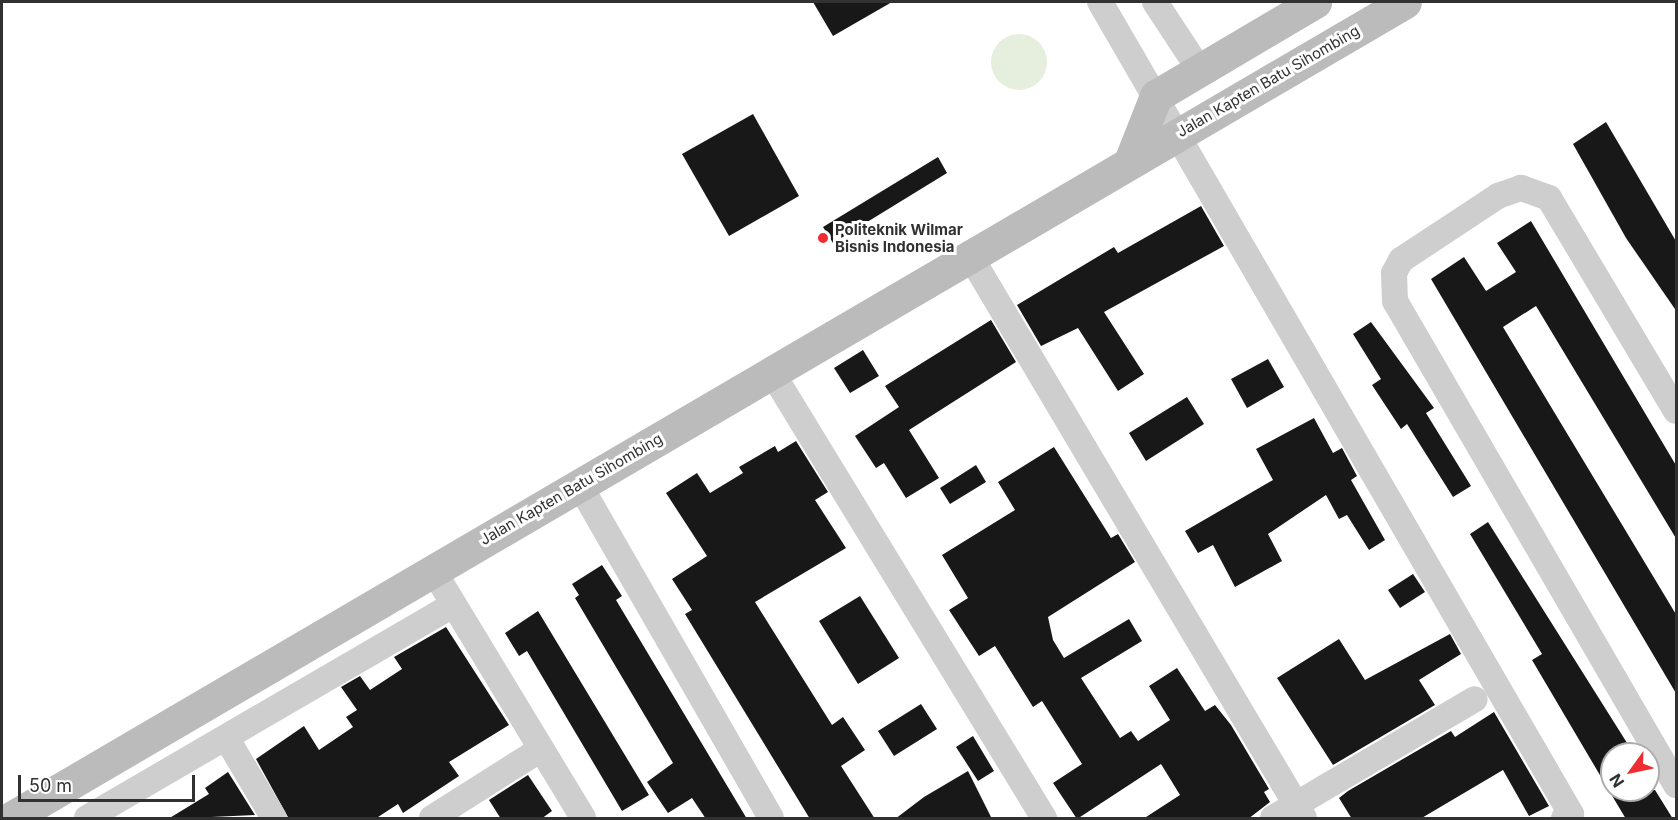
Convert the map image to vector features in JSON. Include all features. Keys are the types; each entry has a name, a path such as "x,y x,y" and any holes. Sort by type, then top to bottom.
{"street":[{"path":"1100,2 1571,814 1564,819"},
{"path":"1155,2 1199,69"},
{"path":"1131,159 1156,96 1315,2"},
{"name":"Jalan Kapten Batu Sihombing","path":"11,819 1131,159 1405,2"},
{"path":"1677,411 1549,198 1521,188 1498,196 1401,260 1394,273 1395,301 1677,786"},
{"path":"969,254 1300,812"},
{"path":"771,371 1044,819"},
{"path":"579,484 771,819"},
{"path":"433,570 583,819"},
{"path":"87,819 453,605"},
{"path":"1273,819 1300,812 1475,699"},
{"path":"227,739 274,819"},
{"path":"432,819 541,749"}],"green space":[{"path":"1013,34 1025,34 1035,38 1043,46 1047,62 1043,78 1035,86 1025,90 1013,90 1003,86 995,78 991,68 991,56 995,46 1003,38"}],"building":[{"path":"813,2 892,2 833,36"},
{"path":"753,114 799,196 729,236 682,154"},
{"path":"1606,122 1677,243 1677,312 1626,238 1573,144"},
{"path":"938,157 947,173 833,243 823,227"},
{"path":"1201,206 1224,246 1104,312 1144,374 1118,391 1078,328 1041,346 1017,305 1114,247 1118,253"},
{"path":"1531,221 1677,467 1677,540 1536,306 1503,327 1677,616 1677,695 1431,279 1464,257 1486,291 1516,272 1497,243"},
{"path":"991,320 1016,362 909,430 939,478 906,498 884,463 876,468 855,436 899,407 885,386"},
{"path":"1371,322 1434,408 1426,413 1471,486 1453,497 1407,424 1401,429 1372,385 1381,379 1353,334"},
{"path":"863,350 879,376 850,393 834,368"},
{"path":"1268,359 1284,387 1247,408 1231,379"},
{"path":"1187,397 1204,424 1146,461 1129,433"},
{"path":"1314,418 1333,453 1342,448 1357,476 1351,480 1385,540 1369,550 1347,515 1339,519 1326,495 1268,534 1282,561 1235,587 1213,545 1198,553 1185,531 1273,480 1256,449"},
{"path":"796,441 828,492 815,500 846,548 755,602 832,725 843,717 865,750 841,766 875,819 810,819 685,614 692,610 672,579 707,556 666,493 697,473 710,493 743,473 739,467 775,446 778,452"},
{"path":"1054,447 1111,538 1118,534 1135,562 1048,617 1053,640 1064,658 1129,619 1142,641 1081,678 1120,738 1131,731 1138,741 1170,720 1149,686 1177,668 1205,711 1215,705 1231,725 1269,789 1264,792 1270,802 1248,819 1143,819 1180,795 1161,764 1077,819 1053,783 1082,764 1042,701 1033,707 995,646 979,656 949,610 968,598 942,555 1015,510 998,482"},
{"path":"976,465 986,482 950,504 940,488"},
{"path":"1488,522 1626,742 1600,742 1600,775 1532,660 1542,654 1470,534"},
{"path":"602,565 622,596 616,600 747,819 706,819 692,798 668,813 647,782 673,763 575,598 579,595 572,584"},
{"path":"1413,574 1425,592 1400,608 1388,590"},
{"path":"860,596 899,658 858,684 819,621"},
{"path":"538,611 649,795 622,811 527,651 519,656 505,633"},
{"path":"446,627 509,725 449,762 459,776 403,813 398,804 375,819 289,819 256,759 304,726 319,750 353,727 346,717 357,710 341,687 360,676 370,690 402,669 394,657"},
{"path":"1450,634 1461,654 1419,680 1435,705 1333,765 1277,678 1339,639 1365,680"},
{"path":"921,704 937,729 894,756 878,731"},
{"path":"1494,712 1549,806 1529,816 1503,770 1420,819 1352,819 1339,798 1348,791 1451,731 1455,737"},
{"path":"973,736 994,771 978,781 956,747"},
{"path":"968,771 992,819 895,819 924,797"},
{"path":"228,772 255,815 168,819 209,794 205,788"},
{"path":"528,775 552,811 541,819 501,819 489,800"},
{"path":"1660,798 1673,819 1626,819 1616,802 1660,802"}],"place":[{"name":"Politeknik Wilmar Bisnis Indonesia","path":"823,238"}]}
